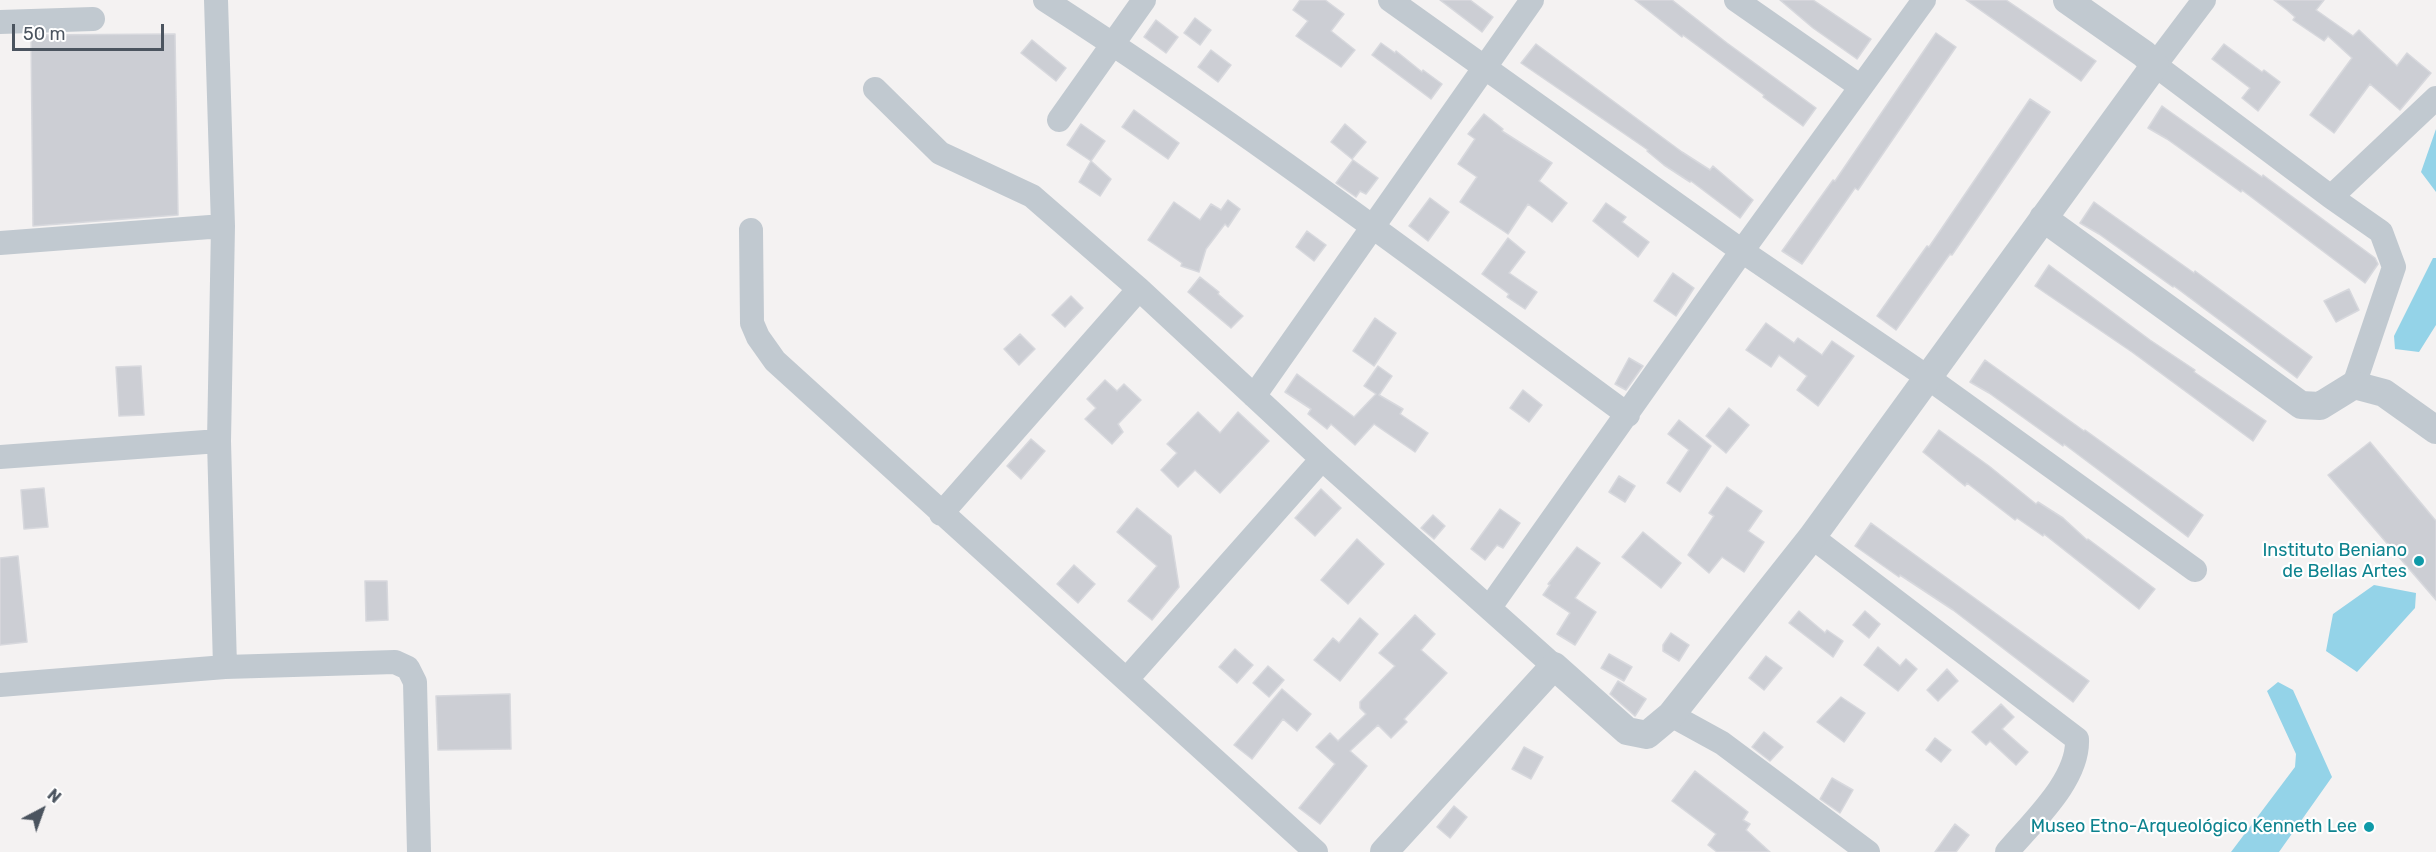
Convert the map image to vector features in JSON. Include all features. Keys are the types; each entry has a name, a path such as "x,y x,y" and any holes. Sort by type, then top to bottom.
{"street":[{"path":"216,0 223,226 219,441 225,667"},
{"path":"1045,0 1113,43 1371,226 1628,415"},
{"path":"1059,120 1144,0"},
{"path":"1390,0 1742,251 1927,377 2195,570"},
{"path":"1254,396 1371,226 1532,0"},
{"path":"1736,0 1860,87"},
{"path":"1490,607 1742,251 1924,0"},
{"path":"2043,218 2301,405 2320,406 2354,385 2394,267 2381,232 2331,197 2144,54 2067,0"},
{"path":"875,89 940,153 1032,196 1139,289 1323,459 1627,731 1647,735 1671,715 1812,537 2204,0"},
{"path":"0,22 93,19"},
{"path":"2331,197 2436,98"},
{"path":"0,243 223,226"},
{"path":"751,230 752,323 758,337 775,361 1316,852"},
{"path":"941,514 1139,289"},
{"path":"2354,385 2384,393 2436,430"},
{"path":"0,457 219,441"},
{"path":"1127,679 1323,459"},
{"path":"1812,537 2077,739 2078,753 2062,787 2007,852"},
{"path":"0,685 225,667 395,662 408,668 415,682 419,852"},
{"path":"1384,852 1554,666"},
{"path":"1671,715 1722,743 1868,852"}],"water":[{"path":"2436,129 2436,192 2421,172"},
{"path":"2433,258 2436,258 2436,325 2419,352 2395,349 2394,336"},
{"path":"2374,585 2416,593 2415,608 2357,672 2326,651 2333,614"},
{"path":"2278,682 2293,690 2332,777 2279,852 2231,852 2295,767 2296,754 2267,691"}],"building":[{"path":"1300,0 1325,0 1344,14 1331,31 1355,50 1341,67 1296,36 1308,21 1293,10"},
{"path":"1440,0 1470,0 1493,17 1482,32"},
{"path":"1635,0 1672,0 1816,108 1803,126"},
{"path":"1780,0 1813,0 1871,39 1857,59 1813,28"},
{"path":"1966,0 2006,0 2096,61 2081,81"},
{"path":"2274,0 2324,0 2316,10 2353,36 2359,30 2397,66 2407,53 2431,73 2400,110 2370,84 2334,133 2310,115 2352,58 2328,36 2324,41 2293,20 2295,17"},
{"path":"1195,18 1211,30 1200,45 1184,33"},
{"path":"1156,20 1178,37 1166,53 1144,37"},
{"path":"1936,33 1956,47 1858,190 1855,188 1802,264 1782,251 1833,180 1835,181"},
{"path":"175,34 178,215 33,226 31,35"},
{"path":"1032,40 1066,68 1056,81 1021,53"},
{"path":"1381,43 1442,84 1431,99 1372,55"},
{"path":"1536,44 1682,152 1710,170 1713,166 1753,200 1740,218 1691,181 1664,165 1648,150 1521,63"},
{"path":"2224,44 2262,72 2264,70 2280,82 2258,111 2242,98 2250,88 2212,59"},
{"path":"1211,50 1231,65 1218,82 1198,67"},
{"path":"2030,99 2050,112 1952,255 1950,254 1896,330 1877,316 1927,246 1929,247"},
{"path":"2162,106 2262,177 2263,175 2375,258 2378,264 2365,283 2242,190 2241,192 2148,128"},
{"path":"1134,110 1179,143 1168,159 1122,127"},
{"path":"1484,114 1503,129 1502,131 1552,163 1539,181 1567,203 1552,222 1528,204 1508,234 1460,202 1477,177 1458,164 1475,139 1468,134"},
{"path":"1081,124 1105,141 1091,161 1067,145"},
{"path":"1345,124 1366,142 1352,159 1331,142"},
{"path":"1353,160 1378,178 1366,194 1360,191 1356,197 1336,183"},
{"path":"1091,161 1111,179 1100,196 1079,182"},
{"path":"1430,198 1449,212 1428,241 1409,226"},
{"path":"1228,200 1240,209 1228,227 1225,224 1206,249 1199,272 1181,266 1182,263 1148,240 1174,202 1200,220 1211,204 1221,210"},
{"path":"2094,202 2194,273 2195,271 2312,357 2297,378 2174,286 2080,223"},
{"path":"1606,203 1626,217 1622,222 1649,242 1638,257 1593,221"},
{"path":"1307,231 1326,245 1314,261 1296,247"},
{"path":"1508,238 1525,252 1509,273 1537,292 1525,309 1507,297 1509,294 1482,274"},
{"path":"2049,265 2150,340 2195,370 2194,372 2266,421 2253,441 2132,352 2035,286"},
{"path":"1673,273 1694,288 1676,316 1654,301"},
{"path":"1200,277 1243,316 1231,328 1188,292"},
{"path":"2349,289 2359,310 2336,322 2324,301"},
{"path":"1071,296 1083,308 1065,327 1052,315"},
{"path":"1375,318 1396,333 1374,366 1353,351"},
{"path":"1766,323 1794,343 1798,338 1822,355 1832,341 1854,356 1818,406 1797,390 1807,376 1779,355 1771,367 1746,350"},
{"path":"1020,334 1035,349 1019,365 1004,349"},
{"path":"1629,358 1643,366 1626,390 1615,384"},
{"path":"1985,360 2203,515 2188,537 2064,444 2063,446 1970,382"},
{"path":"141,366 144,415 119,416 116,367"},
{"path":"1378,366 1392,376 1379,395 1403,409 1400,414 1428,433 1415,452 1374,424 1355,445 1331,424 1327,429 1308,414 1311,409 1285,392 1297,374 1354,417 1376,394 1364,386"},
{"path":"1105,380 1117,391 1124,384 1141,400 1118,424 1123,432 1112,444 1085,419 1096,408 1087,399"},
{"path":"1523,390 1542,405 1529,422 1510,408"},
{"path":"1729,408 1749,425 1726,453 1706,436"},
{"path":"1198,412 1220,433 1238,412 1269,441 1220,493 1195,470 1178,487 1161,470 1177,453 1167,444"},
{"path":"1679,420 1711,446 1680,492 1667,483 1689,450 1668,434"},
{"path":"1939,430 2036,504 2038,502 2063,518 2087,540 2155,589 2139,609 2044,534 2043,536 2017,518 2015,520 1967,483 1965,486 1923,452"},
{"path":"1031,439 1045,451 1021,479 1007,466"},
{"name":"Instituto Beniano de Bellas Artes","path":"2370,442 2436,521 2436,600 2328,475"},
{"path":"1619,476 1635,486 1625,502 1609,492"},
{"path":"1727,487 1762,511 1748,531 1764,542 1744,572 1722,557 1709,573 1688,555 1714,516 1709,513"},
{"path":"44,488 48,527 24,529 21,490"},
{"path":"1321,489 1341,508 1315,536 1295,518"},
{"path":"1137,508 1171,536 1179,587 1152,620 1128,601 1157,566 1117,532"},
{"path":"1500,509 1520,523 1503,548 1497,545 1485,560 1471,549"},
{"path":"1433,515 1445,526 1434,539 1421,528"},
{"path":"1871,523 2089,681 2073,702 1953,610 1900,575 1899,577 1855,546"},
{"path":"1643,532 1681,563 1661,588 1622,557"},
{"path":"1357,539 1384,564 1348,604 1321,580"},
{"path":"1577,547 1600,563 1575,598 1596,612 1575,645 1557,634 1570,613 1543,595 1550,585 1548,584"},
{"path":"18,556 27,642 0,645 0,558"},
{"path":"1074,565 1095,584 1078,603 1057,584"},
{"path":"365,581 387,581 388,620 366,621"},
{"path":"1799,611 1825,633 1827,630 1843,641 1833,657 1789,623"},
{"path":"1865,611 1880,624 1869,638 1853,625"},
{"path":"1415,615 1435,634 1421,650 1447,673 1404,719 1407,722 1391,738 1378,725 1350,751 1367,766 1320,824 1299,808 1335,764 1316,747 1330,733 1338,741 1366,714 1360,708 1360,702 1395,666 1379,653"},
{"path":"1360,618 1378,634 1340,681 1314,660 1333,638 1339,643"},
{"path":"1671,633 1689,645 1679,661 1663,651 1663,645"},
{"path":"1878,647 1900,666 1906,659 1917,669 1898,691 1864,665"},
{"path":"1235,649 1253,665 1237,683 1219,667"},
{"path":"1609,654 1632,667 1624,681 1601,668"},
{"path":"1766,656 1782,668 1764,690 1749,678"},
{"path":"1268,666 1284,680 1269,697 1253,683"},
{"path":"1947,669 1958,681 1938,701 1927,690"},
{"path":"1618,681 1646,699 1635,716 1610,694"},
{"path":"1282,689 1311,714 1297,731 1283,719 1252,759 1234,745"},
{"path":"510,694 511,749 438,750 436,696"},
{"path":"1841,697 1865,713 1844,742 1817,722"},
{"path":"2001,704 2014,717 2002,729 2028,752 2016,765 1990,741 1986,745 1972,732"},
{"path":"1764,732 1783,747 1770,761 1752,747"},
{"path":"1935,738 1951,750 1941,762 1926,750"},
{"path":"1524,747 1543,757 1531,779 1512,769"},
{"path":"1695,771 1748,812 1743,820 1750,824 1746,830 1770,852 1717,852 1708,845 1716,834 1672,801"},
{"path":"1832,778 1853,790 1840,813 1820,799"},
{"path":"1454,806 1467,817 1450,838 1437,827"},
{"path":"1955,824 1969,835 1956,852 1935,852"}],"place":[{"name":"Instituto Beniano de Bellas Artes","path":"2419,561"},
{"name":"Museo Etno-Arqueológico Kenneth Lee","path":"2369,827"}]}
